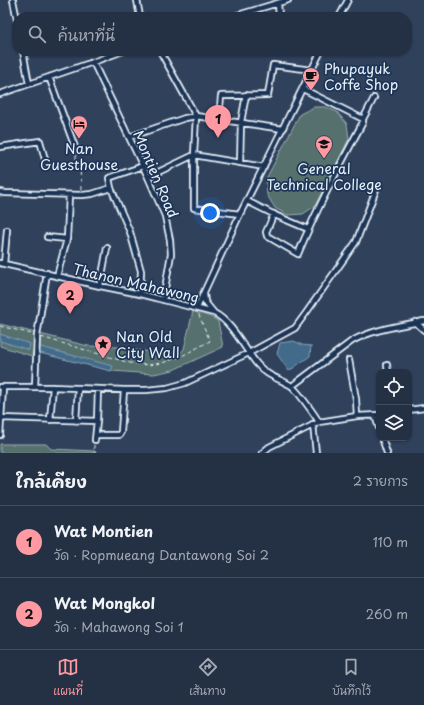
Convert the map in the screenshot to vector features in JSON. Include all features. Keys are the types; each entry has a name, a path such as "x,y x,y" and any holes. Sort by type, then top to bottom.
{"street":[{"path":"13,0 15,12"},
{"path":"137,0 139,12"},
{"path":"248,12 288,0"},
{"path":"342,12 348,0"},
{"path":"278,3 279,12"},
{"path":"24,56 29,84"},
{"path":"0,94 109,56"},
{"path":"163,56 196,116 194,208 240,214"},
{"path":"198,308 240,214 319,56"},
{"name":"Montien Road","path":"92,62 143,166 165,216 171,254 163,300"},
{"path":"219,119 221,96 268,95 273,64 312,70"},
{"path":"49,77 76,150"},
{"path":"303,89 363,119"},
{"path":"240,163 241,122 246,95"},
{"path":"274,214 266,232 267,236 298,254 308,229 338,167 363,122 363,119 374,98"},
{"path":"129,137 185,118 196,116 283,129"},
{"path":"0,147 40,141 46,163"},
{"path":"148,177 194,155 264,167"},
{"path":"140,294 141,271 130,232 111,188 109,178 143,166"},
{"path":"0,435 1,388 53,387 146,390 167,388 185,383 295,328 356,242 377,187"},
{"path":"0,192 82,195 92,194 111,188"},
{"path":"57,276 67,239 69,195"},
{"path":"247,201 308,229"},
{"path":"2,263 7,230"},
{"path":"48,237 67,239"},
{"path":"100,286 106,248"},
{"name":"Thanon Mahawong","path":"2,263 140,294 214,313 224,319 231,327 258,366 269,376 292,386"},
{"path":"35,387 37,336 47,273"},
{"path":"204,292 205,302 214,313"},
{"path":"319,422 292,386 352,341 361,336 372,332 424,321"},
{"path":"415,322 424,330"},
{"path":"349,360 356,399 357,416"},
{"path":"387,365 388,369"},
{"path":"50,420 53,387"},
{"path":"76,421 78,388"},
{"path":"98,389 96,438 117,435 121,432 124,390"},
{"path":"412,410 424,408"},
{"path":"262,453 268,448 319,422 357,416 376,415"},
{"path":"1,418 97,421"},
{"path":"314,424 316,453"},
{"path":"383,441 387,453"},
{"path":"268,448 270,453"}],"path":[{"path":"76,150 76,164"},
{"path":"46,163 80,164 82,195"},
{"path":"0,326 130,363 148,365 162,363 210,341 198,314 198,308"},
{"path":"94,453 96,438"}],"green space":[{"path":"314,107 326,107 337,112 347,124 349,139 315,206 303,214 288,215 275,208 267,195 266,179 300,114"},
{"path":"193,311 218,321 223,347 173,370 154,374 112,371 33,351 32,356 0,346 0,324 88,346 119,347 141,351 180,353 184,349"},
{"path":"0,444 46,444 51,449 95,451 96,453 0,453"}],"water":[{"path":"0,334 30,344 29,350 0,341"},
{"path":"294,341 302,345 311,346 310,356 289,371 277,354 280,343"},
{"path":"37,346 113,366 111,371 36,352"}],"place":[{"name":"Phupayuk Coffe Shop","path":"311,91"},
{"name":"Wat Montien","path":"218,138"},
{"name":"Nan Guesthouse","path":"79,139"},
{"name":"General Technical College","path":"324,159"},
{"name":"Wat Mongkol","path":"70,314"},
{"name":"Nan Old City Wall","path":"103,359"}]}
